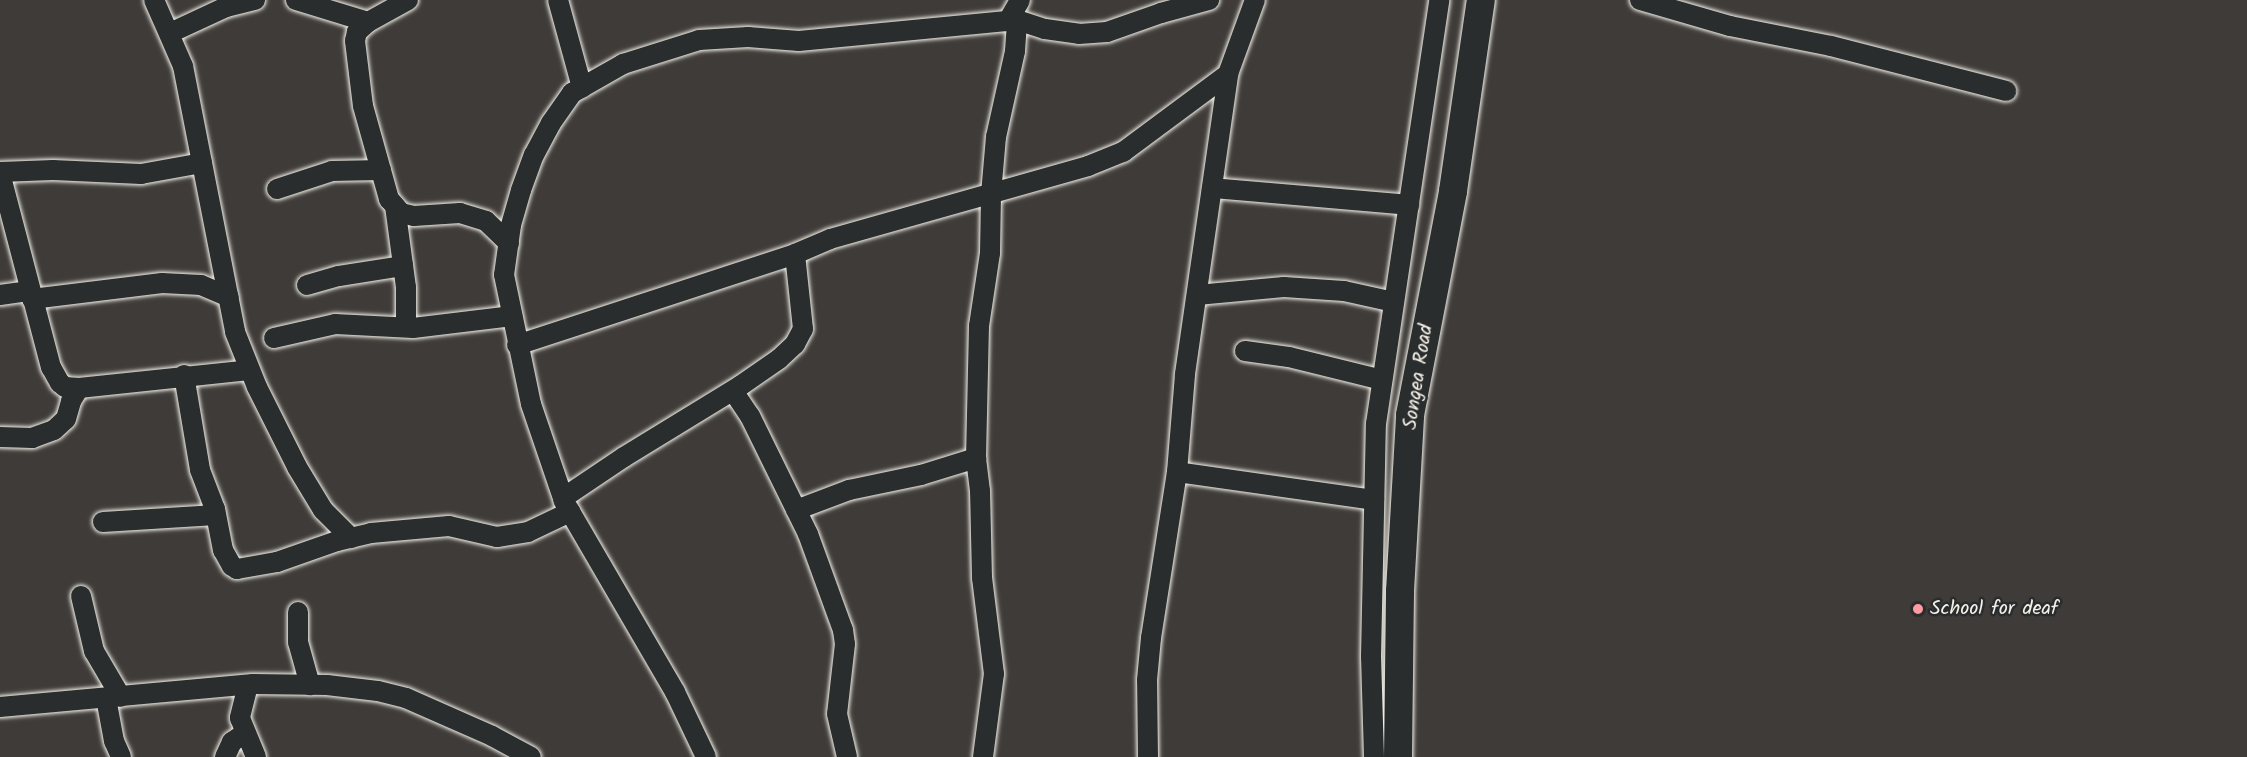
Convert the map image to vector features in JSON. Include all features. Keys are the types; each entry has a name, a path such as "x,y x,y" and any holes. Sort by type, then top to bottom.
{"highway":[{"name":"Songea Road","path":"1398,757 1400,591 1410,416 1453,191 1481,0"}],"street":[{"path":"154,0 183,66 230,297 235,332 249,369 277,429 318,501 351,538"},
{"path":"170,33 226,7 255,0"},
{"path":"296,0 368,22"},
{"path":"408,0 368,22 357,32 355,41 363,106 389,199 401,213 414,216 460,213 486,221 508,243"},
{"path":"558,0 582,88"},
{"path":"984,757 994,674 982,578 980,491 976,458 979,326 990,254 991,194 996,137 1015,51 1013,21 1020,0"},
{"path":"706,757 675,692 566,505 531,404 504,275 508,243 518,199 534,155 551,123 572,93 623,64 699,40 748,37 815,40 1013,21 1079,34 1107,32 1161,13 1209,0"},
{"path":"1148,757 1147,680 1151,638 1177,472 1185,374 1228,74 1255,0"},
{"path":"1374,757 1371,657 1376,424 1439,0"},
{"path":"1640,0 1730,26 1831,46 1922,72 2006,91"},
{"path":"517,345 547,338 795,254 830,239 1088,166 1123,152 1228,74"},
{"path":"202,163 141,174 53,170 1,182 51,367 65,387 79,388 249,369"},
{"path":"277,189 332,171 381,170"},
{"path":"1212,188 1408,205"},
{"path":"395,206 403,266 406,327"},
{"path":"184,375 200,470 216,515 223,550 232,566 237,569 277,562 371,533 449,526 497,537 528,532 566,505 615,462 733,391 779,359 795,344 803,329 795,254"},
{"path":"307,285 339,276 403,266"},
{"path":"0,295 31,295 162,283 201,285 230,297"},
{"path":"1197,295 1284,287 1344,291 1394,302"},
{"path":"274,338 335,324 406,327 512,316"},
{"path":"1245,351 1289,357 1382,380"},
{"path":"0,437 32,438 54,430 66,419 71,401 79,388"},
{"path":"733,391 750,416 808,534 843,630 845,644 837,714 848,757"},
{"path":"796,510 849,490 921,475 976,458"},
{"path":"1177,472 1242,484 1374,500"},
{"path":"103,522 216,515"},
{"path":"81,596 94,651 114,698 114,741 121,757"},
{"path":"298,612 298,642 310,685"},
{"path":"248,685 240,718 256,757"},
{"path":"0,707 248,685 310,685 378,691 406,698 446,718 492,736 531,757"},
{"path":"225,757 232,742 245,734"}],"place":[{"name":"School for deaf","path":"1918,609"}]}
